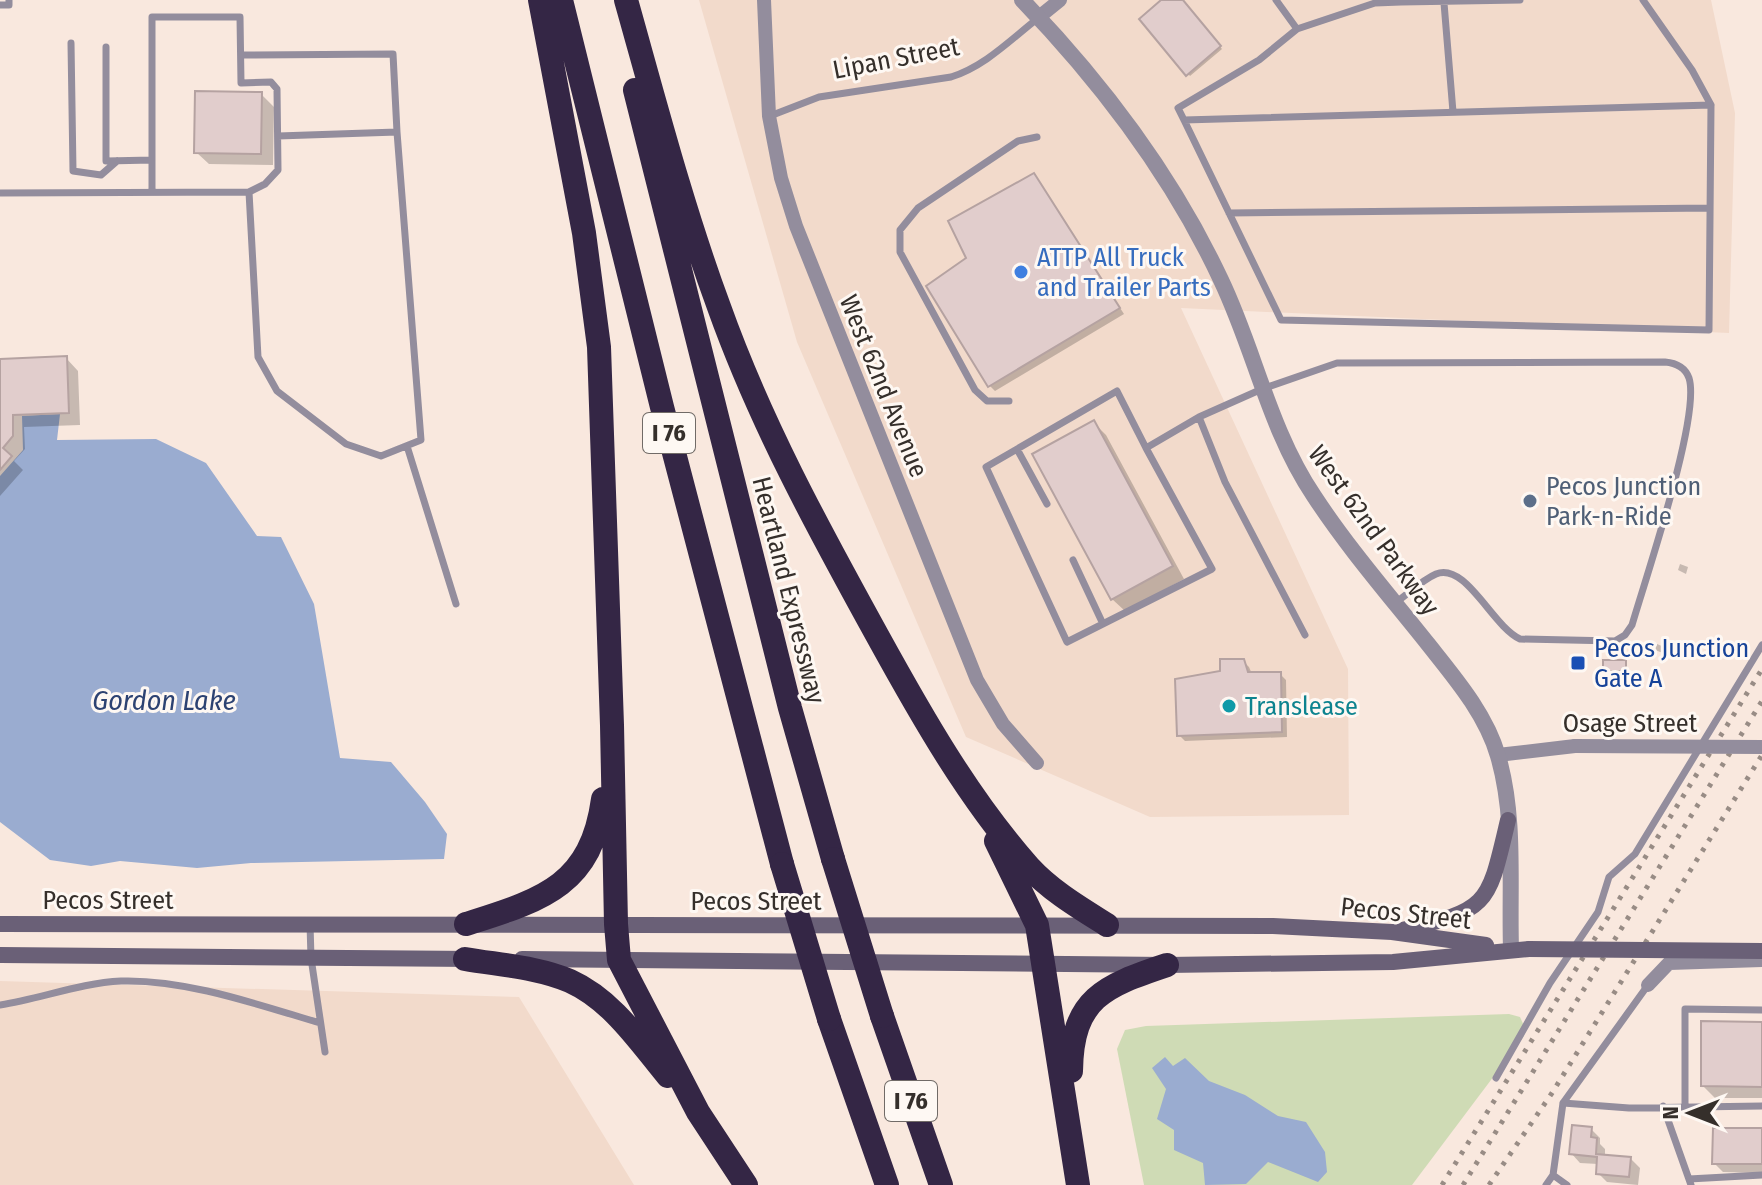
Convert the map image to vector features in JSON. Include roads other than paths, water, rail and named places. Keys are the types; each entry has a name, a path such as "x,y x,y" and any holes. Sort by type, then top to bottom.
{"highway":[{"path":"540,0 584,233 599,347 619,960 698,1112 746,1185"},
{"name":"I 76","path":"561,0 662,407 782,864 829,1019 887,1185"},
{"name":"Heartland Expressway","path":"611,0 786,693 882,1016 941,1185"},
{"path":"626,0 718,306 766,423 899,676 974,796 1030,868 1067,900 1107,925"},
{"path":"466,924 530,903 550,893 580,864 595,839 600,818 612,725"},
{"path":"974,796 1037,925 1078,1185"},
{"path":"465,959 547,973 568,980 594,995 622,1020 698,1112"},
{"path":"1070,1129 1072,1043 1078,1021 1109,986 1167,965"}],"main road":[{"path":"1392,932 1443,921 1483,899 1495,878 1508,820"},
{"name":"Pecos Street","path":"0,924 1273,926 1392,932 1511,949"},
{"name":"Pecos Street","path":"0,955 1167,965 1393,962 1511,949 1762,951"}],"street":[{"name":"West 62nd Avenue","path":"764,0 769,116 781,178 796,226 977,680 1003,724 1037,763"},
{"name":"West 62nd Parkway","path":"1022,0 1133,129 1173,188 1222,281 1279,434 1301,475 1346,541 1477,710 1498,755 1508,820 1511,949"},
{"name":"Lipan Street","path":"1039,17 1060,0"},
{"name":"Osage Street","path":"1498,755 1575,746 1762,747"},
{"path":"1648,985 1669,963 1762,960"}],"lane":[{"path":"0,5 9,5 9,0"},
{"path":"1276,0 1297,29"},
{"path":"1520,0 1374,2 1297,29 1259,60 1178,108 1281,320 1709,330 1711,105 1692,70 1643,0"},
{"path":"1444,3 1453,112"},
{"path":"0,193 249,192 265,184 278,170 277,89 271,82 241,83 240,17 152,17 152,192"},
{"name":"Lipan Street","path":"769,116 819,97 929,81 967,72 980,66 1039,17"},
{"path":"71,43 73,171 101,175 117,161"},
{"path":"106,47 106,161 152,160"},
{"path":"241,55 393,54 421,440 381,456 346,444 277,391 258,357 249,192"},
{"path":"1184,120 1711,105"},
{"path":"278,136 397,132"},
{"path":"1009,401 987,401 975,390 900,252 900,230 918,208 1018,141 1037,137"},
{"path":"1229,213 1710,208"},
{"path":"1146,448 1199,417 1262,389 1324,367 1351,362 1650,362 1673,363 1686,373 1690,388 1684,443 1632,625 1625,635 1615,641 1520,639 1508,634 1461,577 1445,572 1430,578 1395,603"},
{"path":"1117,391 1146,448 1212,569 1067,642 986,467 1117,391"},
{"path":"1199,417 1225,482 1305,635"},
{"path":"407,446 456,604"},
{"path":"1017,449 1047,504"},
{"path":"1073,560 1103,624"},
{"path":"1496,1078 1550,983 1598,912 1609,877 1635,854 1762,645"},
{"path":"310,924 311,958 325,1052"},
{"path":"0,1005 120,981 161,983 238,998 320,1023"},
{"path":"1546,1185 1553,1175 1563,1103 1648,985"},
{"path":"1685,1105 1685,1009 1762,1010"},
{"path":"1563,1103 1629,1108 1762,1106"},
{"path":"1663,1106 1690,1182 1762,1175"},
{"path":"1553,1175 1567,1185"}],"water":[{"name":"Gordon Lake","path":"60,414 57,440 156,439 206,463 257,536 281,537 314,604 340,758 391,762 447,834 444,859 251,863 197,868 120,861 91,866 50,860 0,822 0,476 23,450 22,416"},
{"path":"1165,1057 1173,1066 1185,1058 1209,1081 1245,1095 1278,1116 1306,1122 1325,1152 1327,1172 1318,1182 1268,1162 1246,1184 1205,1185 1203,1163 1174,1150 1174,1130 1157,1119 1166,1089 1152,1068"}],"railway":[{"path":"1442,1185 1762,669"},
{"path":"1463,1185 1762,701"},
{"path":"1489,1185 1552,1093 1762,755"}],"place":[{"name":"ATTP All Truck and Trailer Parts","path":"1021,272"},
{"name":"Pecos Junction Park-n-Ride","path":"1530,501"},
{"name":"Pecos Junction Gate A","path":"1578,663"},
{"name":"Translease","path":"1229,706"}]}
